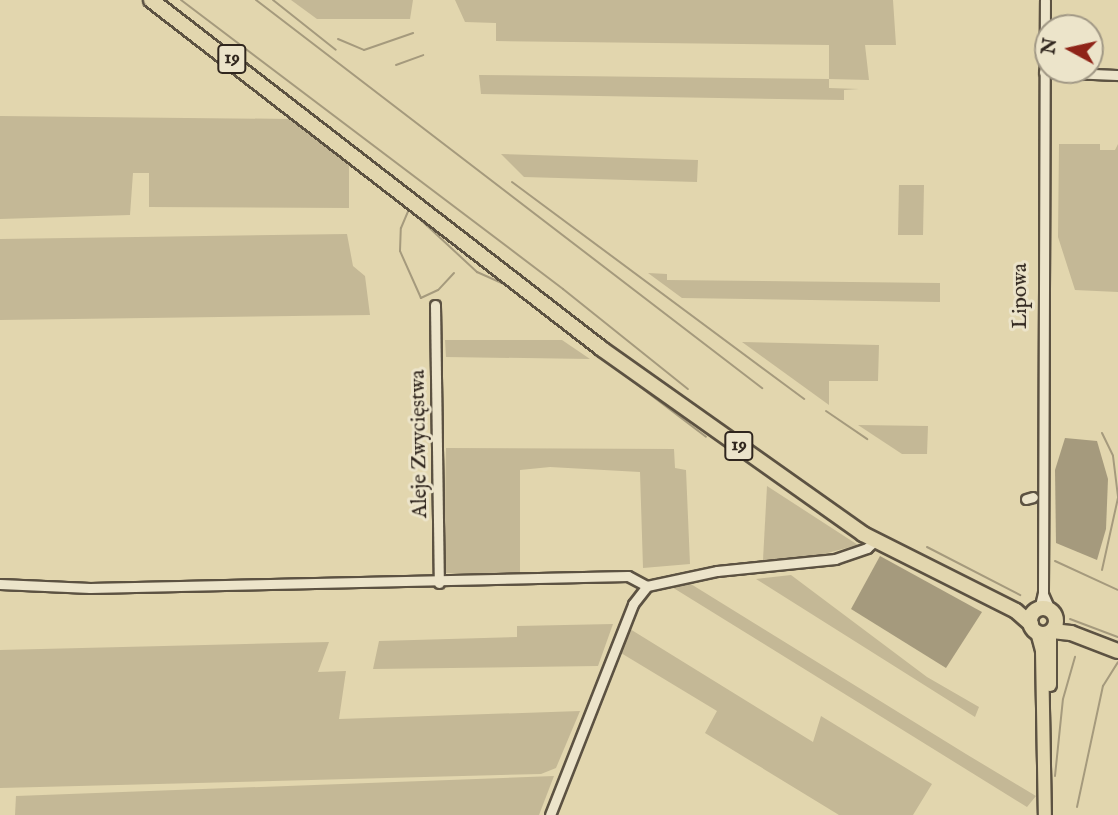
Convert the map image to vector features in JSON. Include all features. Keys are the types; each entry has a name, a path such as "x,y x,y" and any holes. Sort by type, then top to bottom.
{"highway":[{"name":"19","path":"151,0 602,349 876,540 1016,611 1118,651"}],"main road":[{"name":"Lipowa","path":"1044,622 1042,651 1047,788 1045,815"}],"street":[{"name":"Lipowa","path":"1044,84 1044,622"},
{"name":"Aleje Zwycięstwa","path":"435,305 439,583"},
{"path":"0,584 90,589 306,581 439,583 628,576 647,586 717,571 835,559 867,548 876,540"},
{"path":"550,815 633,604 647,586"}],"shaded area":[{"path":"291,0 413,0 410,19 317,19"},
{"path":"455,0 893,0 896,45 865,45 869,80 829,79 829,45 496,41 496,23 465,22"},
{"path":"479,75 829,79 829,88 859,89 844,90 844,100 481,94"},
{"path":"0,116 291,119 349,160 349,208 149,207 149,173 133,173 130,215 0,219"},
{"path":"1059,144 1100,144 1100,150 1115,150 1118,144 1118,292 1075,290 1058,237"},
{"path":"501,154 698,160 697,182 524,177"},
{"path":"899,185 924,185 923,235 898,235"},
{"path":"347,234 353,266 365,276 370,315 0,320 0,239"},
{"path":"648,273 667,274 667,280 940,283 940,302 682,298"},
{"path":"445,340 562,340 590,359 446,357"},
{"path":"742,342 879,345 878,381 829,381 829,405"},
{"path":"858,425 928,426 927,454 902,454"},
{"path":"1065,438 1097,441 1108,479 1106,529 1097,560 1056,543 1055,470"},
{"path":"446,448 674,449 675,468 686,470 690,564 643,568 640,472 550,467 520,470 520,573 444,573"},
{"path":"767,486 858,545 812,557 763,560"},
{"path":"880,556 982,612 946,668 851,609"},
{"path":"791,575 927,677 979,707 975,717 756,579"},
{"path":"686,581 1036,796 1027,807 667,584"},
{"path":"613,624 598,666 373,669 379,641 517,637 517,626"},
{"path":"630,629 813,742 821,716 932,784 913,815 839,815 705,733 717,711 621,653"},
{"path":"329,642 318,672 346,671 339,719 580,711 556,768 541,774 0,788 0,650"},
{"path":"554,776 539,815 15,815 16,796"}],"waterway":[{"path":"181,0 563,289 688,389"},
{"path":"256,0 762,388"},
{"path":"273,0 336,50"},
{"path":"338,39 364,50 413,33"},
{"path":"396,65 423,55"},
{"path":"512,182 804,399"},
{"path":"454,273 438,290 421,298 400,251 401,228 409,209 477,272 506,285 706,437"},
{"path":"826,411 867,439"},
{"path":"1102,433 1113,456 1118,497"},
{"path":"1102,570 1118,498"},
{"path":"927,547 1020,595"},
{"path":"1055,561 1118,590"},
{"path":"1070,619 1118,637"},
{"path":"1055,776 1063,699 1075,657"},
{"path":"1077,807 1103,686 1118,662"}]}
